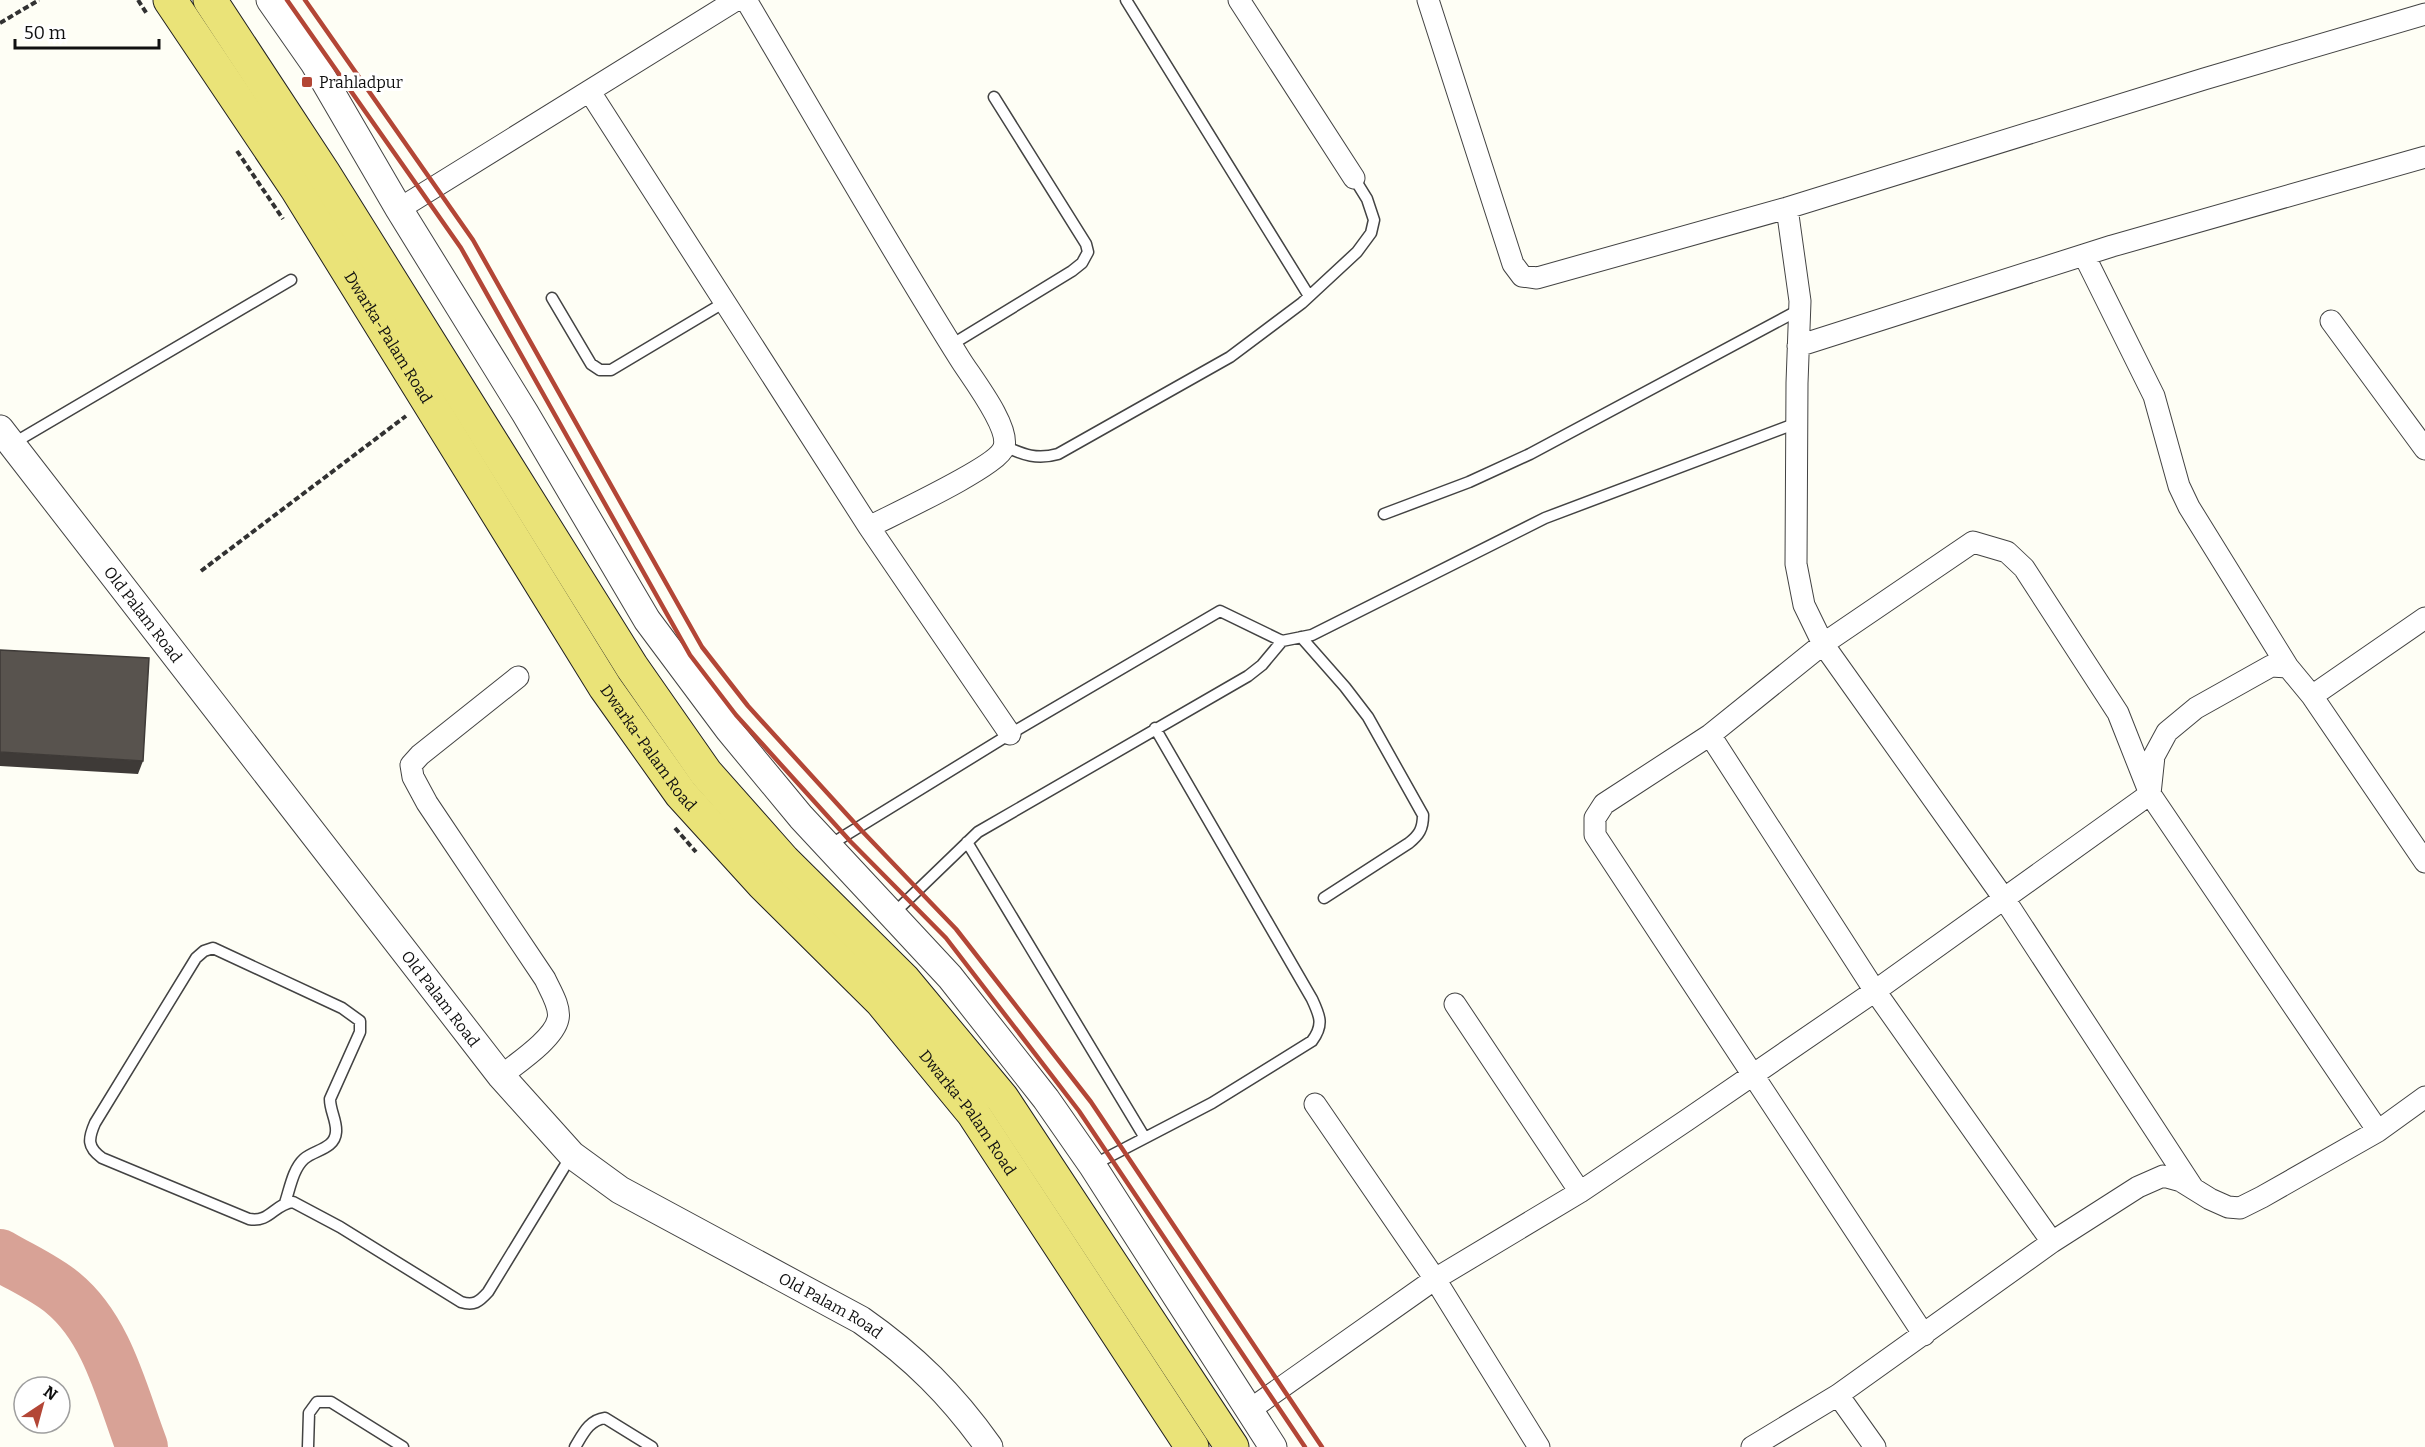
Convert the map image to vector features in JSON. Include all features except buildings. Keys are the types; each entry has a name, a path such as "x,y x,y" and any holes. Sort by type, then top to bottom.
{"main road":[{"name":"Dwarka-Palam Road","path":"170,0 297,189 612,697 681,794 762,883 881,1001 973,1113 1192,1447"},
{"name":"Dwarka-Palam Road","path":"210,0 323,172 632,668 706,773 784,861 904,980 1002,1098 1232,1447"}],"street":[{"path":"399,209 736,0"},
{"path":"746,0 951,345 998,419 1004,446 999,456 978,470 869,527"},
{"path":"1239,0 1354,178"},
{"path":"1428,0 1513,264 1522,276 1537,278 1787,208 2425,14"},
{"path":"277,4 399,209 525,413 647,620 729,730 801,818 950,977 1046,1099 1092,1166 1273,1447"},
{"path":"590,92 869,527 1010,734"},
{"path":"1798,346 2084,255 2425,157"},
{"path":"1787,208 1799,310 1796,564 1804,605 1823,644 2005,900 2193,1188"},
{"path":"2084,255 2154,396 2179,486 2288,667 2312,696 2425,862"},
{"path":"2331,321 2425,449"},
{"name":"Old Palam Road","path":"6,437 501,1076 572,1155 620,1190 861,1320 929,1373 989,1447"},
{"path":"1924,1335 1595,835 1595,818 1604,804 1710,735 1823,644 1972,542 2007,552 2024,568 2118,713 2150,795 2378,1131"},
{"path":"2312,696 2425,618"},
{"path":"1248,1411 1435,1280 1580,1192 1687,1120 2005,900 2150,795 2154,756 2168,732 2196,708 2271,666 2288,667"},
{"path":"501,1076 548,1037 558,1019 555,1000 545,979 427,803 413,777 411,765 420,755 518,677"},
{"path":"1710,735 1875,991 2052,1242"},
{"path":"1455,1004 1580,1192"},
{"path":"1752,1447 1838,1395 2052,1242 2138,1187 2163,1176 2181,1181 2228,1207 2240,1208 2378,1131 2425,1097"},
{"path":"1315,1104 1435,1280 1539,1447"},
{"path":"1838,1395 1875,1447"}],"lane":[{"path":"1126,0 1309,296"},
{"path":"951,345 1072,271 1082,262 1088,252 1086,244 994,97"},
{"path":"1004,446 1025,456 1044,458 1058,454 1230,357 1309,296 1357,252 1371,233 1374,220 1367,199 1354,178"},
{"path":"6,437 291,280"},
{"path":"552,298 591,364 600,370 611,370 725,302"},
{"path":"1384,514 1469,482 1530,454 1799,310"},
{"path":"828,846 1010,734 1220,611 1282,641 1312,635 1545,518 1797,423"},
{"path":"1301,637 1368,717 1423,815 1423,827 1418,836 1324,898"},
{"path":"893,915 966,842 1000,819 1248,676 1262,665 1282,641"},
{"path":"1092,1166 1212,1103 1312,1041 1320,1031 1321,1020 1306,989 1155,728"},
{"path":"966,842 1145,1138"},
{"path":"285,1203 293,1178 302,1161 312,1152 326,1148 334,1140 336,1131 330,1111 330,1100 360,1032 360,1022 342,1008 213,948 204,951 196,958 89,1135 89,1144 102,1158 249,1220 258,1221 266,1218 285,1203 293,1202 340,1227 461,1302 471,1305 479,1302 488,1292 572,1155"},
{"path":"308,1447 309,1413 317,1402 330,1402 403,1447"},
{"path":"575,1447 590,1424 597,1419 606,1418 652,1447"}],"path":[{"path":"0,23 39,0"},
{"path":"201,571 406,416"}],"taxiway":[{"path":"0,1255 63,1293 92,1325 112,1364 142,1447"}],"railway":[{"path":"287,0 461,248 690,655 736,715 851,842 946,938 1079,1111 1305,1447"},
{"path":"305,0 473,240 702,647 748,706 862,831 956,929 1091,1102 1322,1447"}],"place":[{"name":"Prahladpur","path":"307,82"}]}
